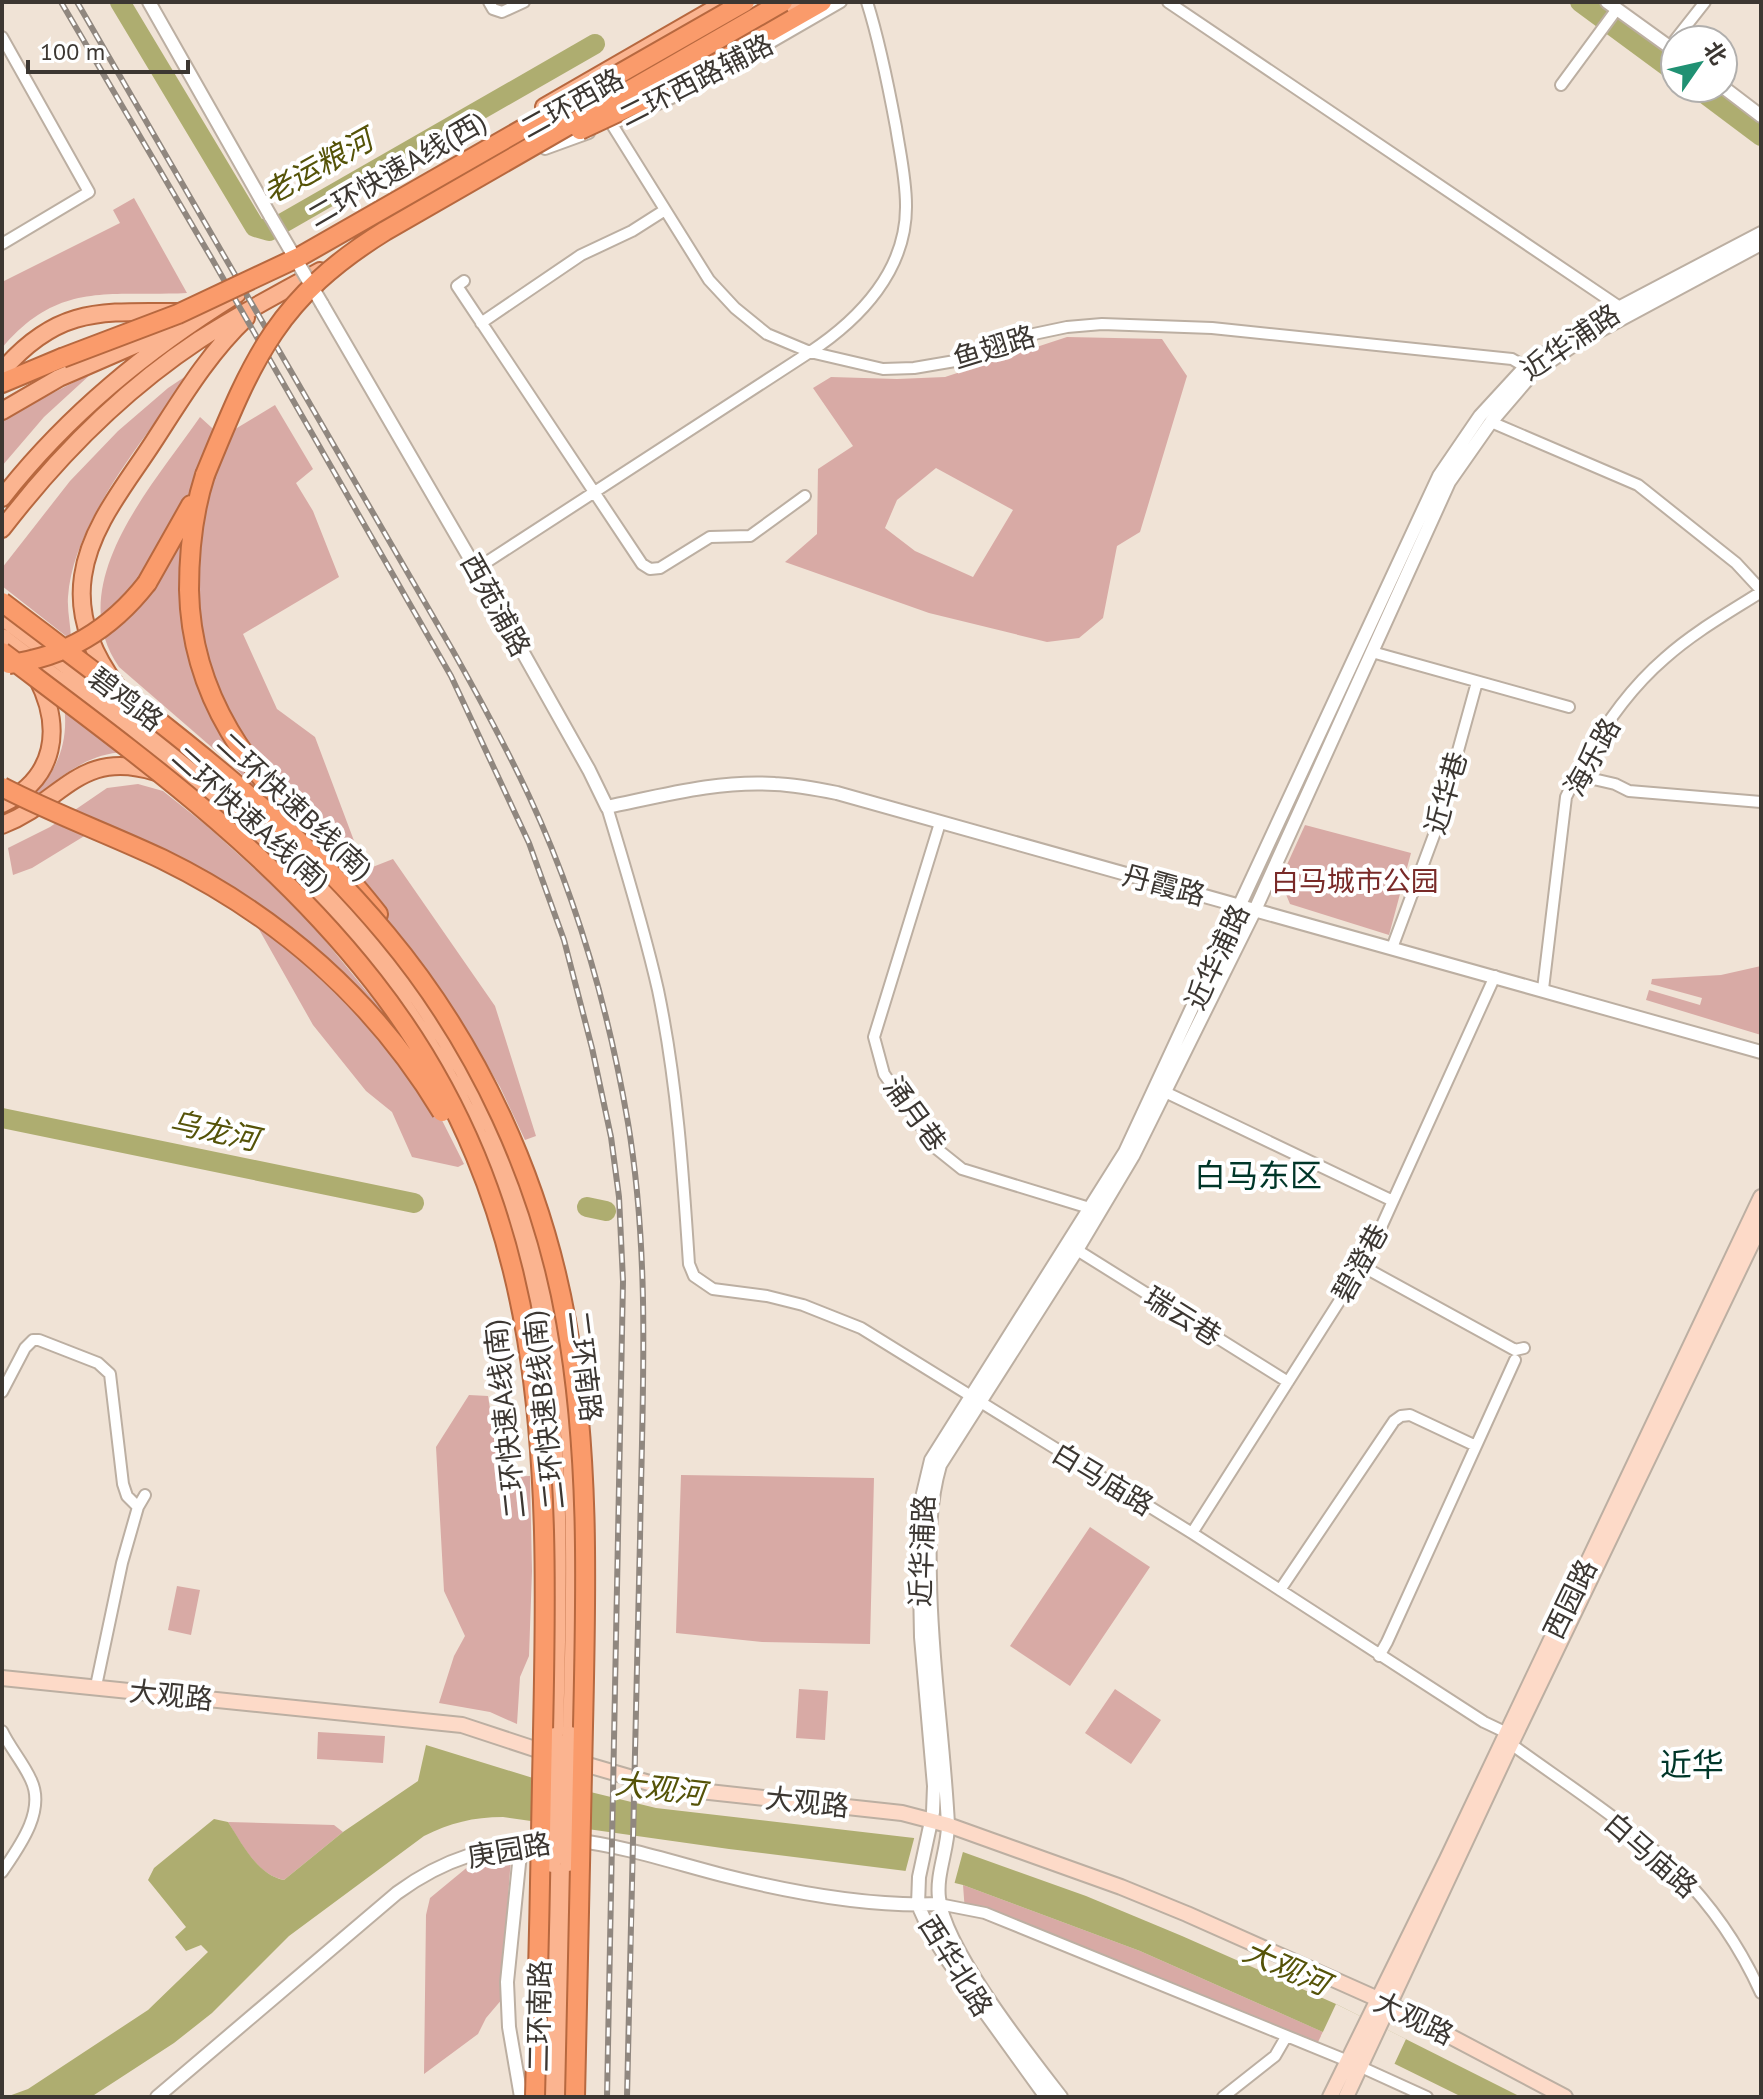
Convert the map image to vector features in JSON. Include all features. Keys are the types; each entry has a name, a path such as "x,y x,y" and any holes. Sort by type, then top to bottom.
{"highway":[{"path":"594,83 657,50 726,2"},
{"name":"二环快速A线(西)","path":"62,358 169,318 255,279 362,222 594,83 745,2"},
{"path":"2,664 35,659 68,648 115,619 139,593 161,561 205,475 254,362 297,300 326,272 363,244 783,2"},
{"path":"511,158 659,95 822,2"},
{"path":"2,373 62,358"},
{"path":"2,383 62,358"},
{"path":"205,475 193,526 189,581 194,641 206,685 227,727 252,766 372,906 426,985"},
{"name":"二环快速B线(南)","path":"2,602 181,739 271,815 370,915 426,985 485,1084 526,1176 558,1281 574,1374 581,1458 584,1573 576,2097"},
{"name":"二环快速A线(南)","path":"2,652 157,770 218,821 302,899 359,963 409,1032 461,1125 489,1190 515,1271 527,1326 537,1397 544,1507 544,1690 536,2097"},
{"path":"2,787 163,860 215,888 281,932 340,982 390,1036 440,1108 479,1181 515,1271"}],"main road":[{"name":"二环西路","path":"281,292 545,149 609,119 803,2"},
{"name":"二环西路","path":"220,304 594,83"},
{"path":"2,529 65,454 128,393 197,341 281,292"},
{"path":"193,763 137,711 103,665 94,649 84,614 83,576 95,535 107,514 200,372 239,325 281,292"},
{"path":"2,373 34,338 68,320 105,312 197,311 220,304"},
{"path":"2,411 51,382 220,304"},
{"path":"2,498 51,441 108,385 170,336 220,304"},
{"name":"碧鸡路","path":"2,617 193,763"},
{"path":"2,637 36,677 48,702 53,727 50,751 40,772 24,791 2,804"},
{"name":"碧鸡路","path":"2,637 217,805"},
{"name":"二环南路","path":"193,763 301,860 361,922 399,968 433,1017 497,1136 515,1180 546,1283 565,1395 572,1532 563,1736 558,1980 563,2097"},
{"path":"2,825 22,816 81,775 114,765 158,772 217,805"},
{"name":"二环南路","path":"217,805 310,891 386,978 448,1073 500,1186 531,1287 551,1416 563,1736"},
{"name":"西园路","path":"1508,1738 1761,1197"},
{"name":"西园路","path":"1357,2058 1447,1859 1761,1224"},
{"name":"大观路","path":"2,1678 462,1725 663,1787 854,1807 933,1820 1121,1887 1383,2002 1565,2097"},
{"name":"二环南路","path":"547,2097 558,1980"},
{"path":"1330,2097 1357,2058"},
{"path":"1346,2097 1357,2058"}],"street":[{"name":"西苑浦路","path":"149,2 476,569 607,807 658,990 678,1117 689,1264"},
{"path":"489,2 493,9 502,12 524,2"},
{"name":"二环西路辅路","path":"609,119 677,96 841,2"},
{"path":"476,569 843,330 873,299 897,254 906,208 904,175 882,47 867,2"},
{"path":"1168,2 1624,311"},
{"path":"1689,24 1705,2"},
{"path":"1561,85 1602,30 1612,9 1659,36"},
{"path":"2,37 89,192 2,244"},
{"name":"鱼翅路","path":"594,83 609,119 709,280 735,308 767,334 810,352 883,369 914,368 955,361 1029,335 1102,324 1212,328 1512,359 1530,370"},
{"path":"1739,99 1761,116"},
{"path":"481,323 581,255 632,231 665,210"},
{"name":"近华浦路","path":"1624,311 1761,233"},
{"name":"近华浦路","path":"933,1820 934,1789 921,1637 921,1502 931,1460 1077,1250 1241,906 1439,476 1480,416 1573,334 1761,244"},
{"path":"464,281 457,286 642,564 650,569 660,568 710,537 750,536 805,496"},
{"name":"近华浦路","path":"948,1825 931,1634 931,1503 940,1465 975,1400 1133,1156 1255,910 1449,482 1530,370"},
{"path":"1491,422 1638,485 1736,563 1761,591"},
{"name":"海乐路","path":"1543,989 1566,797 1576,775 1618,709 1664,658 1761,591"},
{"path":"1372,652 1569,707"},
{"name":"近华巷","path":"1392,948 1437,827 1477,682"},
{"path":"1576,775 1615,784 1629,791 1761,802"},
{"name":"丹霞路","path":"607,807 698,789 773,784 837,793 1761,1052"},
{"name":"涌月巷","path":"940,823 874,1037 884,1074 937,1149 962,1169 1096,1210"},
{"name":"碧澄巷","path":"1192,1533 1362,1266 1495,976"},
{"path":"1165,1092 1393,1201"},
{"name":"瑞云巷","path":"1077,1250 1288,1382"},
{"name":"白马庙路","path":"689,1264 694,1276 713,1289 779,1299 861,1328 1192,1533 1508,1738 1677,1871 1708,1906 1737,1947 1761,1993"},
{"path":"1362,1266 1515,1350 1524,1348"},
{"path":"2,1392 25,1348 33,1340 103,1366 112,1381 123,1484 127,1496 138,1507"},
{"path":"1379,1656 1515,1360"},
{"path":"1280,1590 1394,1421 1410,1415 1476,1446"},
{"path":"96,1686 103,1645 138,1507 145,1495"},
{"path":"2,1731 33,1784 35,1805 24,1839 2,1872"},
{"name":"西华北路","path":"933,1820 919,1877 918,1905 948,1961 1046,2097"},
{"name":"西华北路","path":"948,1825 939,1882 939,1904 960,1952 1029,2056 1061,2097"},
{"name":"庚园路","path":"157,2097 397,1893 442,1864 486,1848 567,1839 608,1844 726,1876 772,1885 877,1902 939,1904"},
{"path":"521,1844 507,1982 509,2027 521,2097"},
{"path":"939,1904 985,1913 1286,2037 1357,2058 1427,2097"},
{"path":"558,1980 576,2097"},
{"path":"536,2097 558,1980"},
{"path":"1223,2097 1275,2056 1286,2037"}],"green space":[{"path":"134,198 187,293 109,294 65,302 44,311 23,326 2,348 2,282 120,223 113,210"},
{"path":"1067,337 1162,339 1187,376 1140,532 1117,546 1103,618 1079,638 1047,642 929,613 785,562 817,534 818,469 853,446 813,388 831,377 945,377","holes":["936,468 1013,510 973,577 915,551 885,528 897,500"]},
{"path":"192,372 115,479 83,538 68,597 71,640 2,586 2,568 70,481 118,431 168,388"},
{"path":"92,373 44,417 2,466 2,419"},
{"path":"275,405 313,469 296,483 313,511 339,577 243,634 277,709 315,737 365,870 393,859 495,1006 536,1136 525,1140 500,1087 461,1021 421,964 358,890 230,763 119,667 104,635 101,602 107,569 120,536 200,417 222,437"},
{"path":"64,705 124,752 86,762 32,799 60,755 65,731"},
{"path":"138,784 163,791 207,826 314,927 394,1025 464,1164 458,1167 412,1157 392,1112 366,1091 313,1025 252,917 153,863 86,835 32,868 13,875 8,848 50,827 107,788"},
{"name":"白马城市公园","path":"1305,825 1411,853 1389,935 1290,904 1280,880"},
{"path":"1761,966 1761,1035 1646,1000 1649,990 1700,1005 1702,998 1651,984 1652,979 1721,975"},
{"path":"469,1395 488,1396 501,1477 530,1476 532,1571 529,1656 520,1677 517,1724 490,1712 439,1703 454,1656 465,1636 444,1591 436,1447"},
{"path":"681,1475 874,1478 870,1644 762,1642 676,1633"},
{"path":"1090,1527 1150,1567 1070,1686 1010,1646"},
{"path":"177,1586 200,1590 191,1635 168,1630"},
{"path":"799,1689 828,1691 825,1740 796,1738"},
{"path":"1115,1689 1161,1720 1131,1764 1085,1733"},
{"path":"318,1732 385,1736 383,1763 317,1759"},
{"path":"228,1822 334,1825 343,1832 284,1880 258,1865"},
{"path":"511,1857 503,1998 486,2018 478,2034 424,2074 426,1915 430,1898 470,1865 486,1859"},
{"path":"963,1885 1140,1951 1323,2032 1313,2052 965,1912"}],"shaded area":[{"path":"426,1745 533,1778 656,1808 914,1838 963,1852 1086,1896 1182,1936 1336,2004 1521,2097 1462,2097 1140,1951 963,1885 906,1871 503,1817 462,1822 424,1836 289,1936 212,2013 174,2043 91,2097 6,2097 28,2089 148,2010 208,1952 201,1945 186,1951 175,1937 186,1927 148,1880 154,1868 214,1819 228,1822 258,1865 284,1880 343,1832 418,1781"}],"pier":[{"path":"915,1835 964,1848 954,1885 905,1873"},
{"path":"1336,2004 1406,2039 1393,2067 1321,2036"}],"waterway":[{"name":"老运粮河","path":"120,2 255,227 269,231 595,44"},
{"name":"老运粮河","path":"1580,2 1659,60"},
{"name":"老运粮河","path":"1718,104 1761,136"},
{"name":"乌龙河","path":"2,1118 414,1203"},
{"name":"乌龙河","path":"587,1207 606,1211"}],"railway":[{"path":"61,2 451,676 529,843 564,940 611,1137 619,1197 623,1281 607,2097"},
{"path":"77,2 492,723 529,796 562,875 601,998 628,1123 640,1226 642,1278 642,1435 627,2097"}],"district":[{"name":"白马东区","path":"1258,1176"},
{"name":"近华","path":"1692,1765"}],"water label":[{"name":"大观河","path":"660,1789"},
{"name":"大观河","path":"1286,1968"}]}
